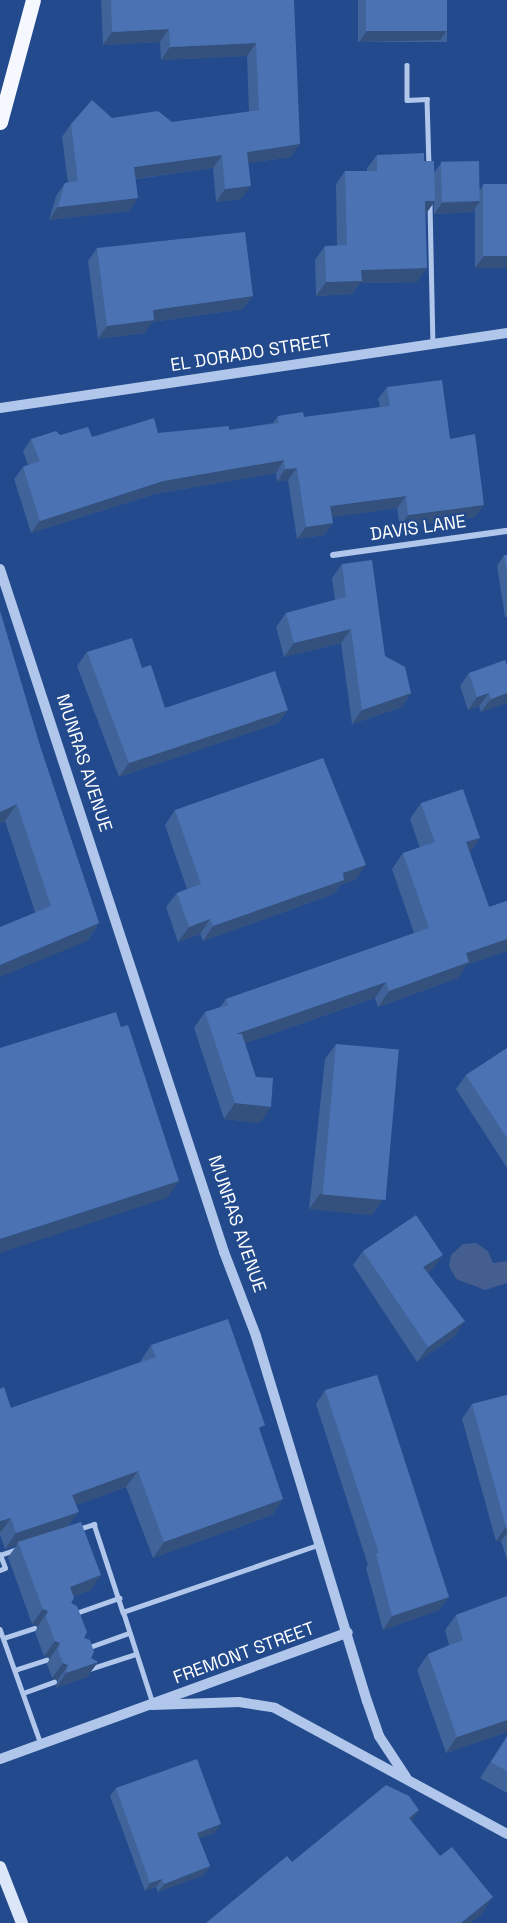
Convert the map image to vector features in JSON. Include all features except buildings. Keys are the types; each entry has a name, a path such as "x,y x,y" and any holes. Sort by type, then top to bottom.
{"main road":[{"path":"0,122 33,0"},
{"path":"0,1867 22,1923"}],"street":[{"name":"EL DORADO STREET","path":"0,408 433,342 507,333"},
{"name":"DAVIS LANE","path":"333,555 507,531"},
{"name":"MUNRAS AVENUE","path":"0,570 224,1252 256,1336 380,1736 406,1777 507,1834"},
{"name":"FREMONT STREET","path":"0,1759 348,1632"},
{"name":"FREMONT STREET","path":"152,1705 239,1702 275,1708 406,1777"}],"lane":[{"path":"406,64 407,100 427,99 429,168"},
{"path":"429,191 433,342"},
{"path":"73,1531 94,1524 152,1705"},
{"path":"123,1612 321,1544"},
{"path":"0,1570 5,1568 0,1555 21,1548"},
{"path":"65,1617 119,1598"},
{"path":"4,1638 34,1628"},
{"path":"0,1629 41,1744"},
{"path":"78,1651 129,1633"},
{"path":"85,1671 136,1654"},
{"path":"15,1670 46,1660"},
{"path":"23,1693 54,1682"}],"water":[{"path":"476,1243 488,1251 493,1263 507,1261 507,1283 485,1290 456,1279 449,1266 451,1255 463,1244"}]}
